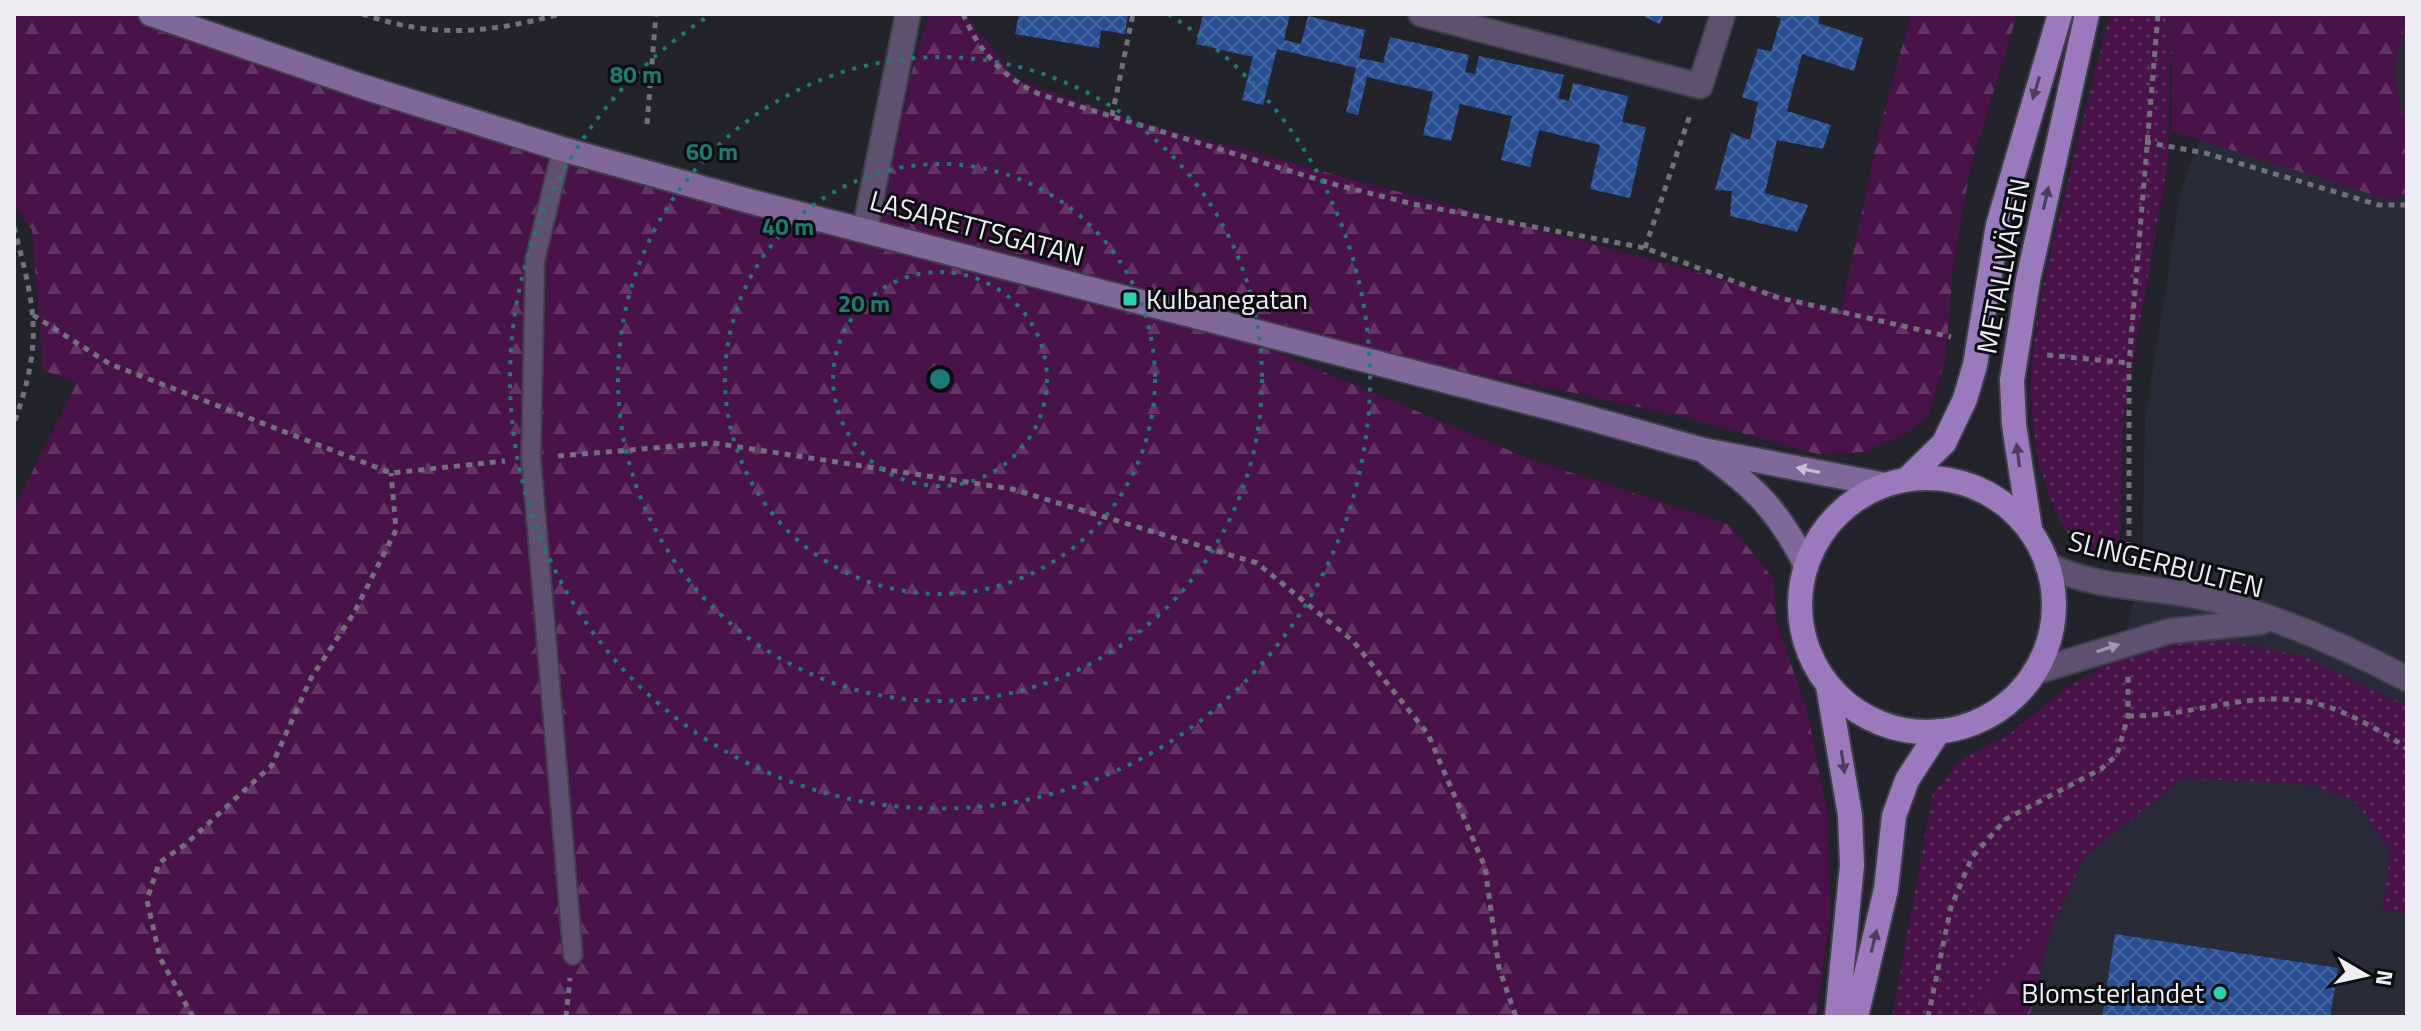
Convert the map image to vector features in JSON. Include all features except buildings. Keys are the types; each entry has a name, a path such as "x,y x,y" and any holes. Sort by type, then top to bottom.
{"main road":[{"name":"METALLVÄGEN","path":"1896,482 1944,443 1965,399 1975,365 1998,225 2060,14"},
{"name":"METALLVÄGEN","path":"2030,532 2014,425 2012,380 2028,280 2087,14"},
{"path":"1828,686 1859,713 1878,722 1897,728 1939,731 1983,718 2020,691 2034,672 2051,631 2052,587 2047,565 2030,532 2015,514 1977,488 1954,481 1896,482 1845,508 1815,544 1806,565 1800,596 1802,628 1808,649 1828,686 1850,815 1852,865 1837,1017"},
{"path":"1856,1017 1886,889 1894,816 1907,780 1939,731"}],"street":[{"name":"LASARETTSGATAN","path":"151,14 364,87 562,149 1703,450 1896,482"},
{"path":"865,229 908,14"},
{"path":"1421,14 1700,86 1723,14"},
{"name":"LASARETTSGATAN","path":"1703,450 1752,486 1771,507 1787,528 1806,565"},
{"name":"SLINGERBULTEN","path":"2047,565 2102,585 2212,600 2316,633 2407,679"},
{"name":"SLINGERBULTEN","path":"2034,672 2170,631 2210,624 2272,621"}],"lane":[{"path":"562,149 535,260 531,458 573,955"}],"path":[{"path":"362,14 412,28 466,33 561,14"},
{"path":"647,124 656,14"},
{"path":"963,14 974,40 1013,82 1039,94 1333,184 1413,204 1645,248 1776,297 1956,338"},
{"path":"1112,116 1133,14"},
{"path":"2129,563 2129,363 2158,14"},
{"path":"1645,248 1700,86"},
{"path":"2145,142 2205,153 2379,205 2407,205"},
{"path":"14,227 36,339 26,389 14,423"},
{"path":"33,315 110,364 391,473 713,443 1012,489 1257,563 1353,641 1428,734 1485,867 1499,968 1516,1017"},
{"path":"2032,353 2129,363"},
{"path":"193,1017 160,958 147,900 159,863 187,843 272,765 311,678 354,613 396,530 391,473"},
{"path":"1928,1017 1951,907 1972,857 2006,819 2101,769 2117,755 2128,716 2128,658"},
{"path":"2128,716 2165,716 2264,698 2292,697 2315,701 2352,716 2407,749"},
{"path":"566,1017 573,955"}],"shaded area":[{"path":"2248,14 2407,14 2407,1017 2029,1017 2142,568 2145,420 2181,189"}],"green space":[{"path":"14,14 154,14 205,33 866,226 929,14 949,14 970,21 1017,80 1132,120 1841,311 1879,131 1911,14 2017,14 1970,169 1953,265 1946,356 1929,414 1907,433 1865,452 1818,454 1684,417 1570,392 1203,321 1527,458 1730,525 1774,580 1776,621 1807,710 1827,811 1830,915 1816,1017 14,1017 14,508 77,383 43,370 32,230 14,205"},
{"path":"2110,14 2171,14 2168,162 2123,417 2119,556 2091,551 2081,545 2060,520 2038,458 2031,385 2046,275"},
{"path":"2171,14 2407,14 2394,72 2407,137 2407,193 2393,201 2172,131"},
{"path":"2233,642 2302,656 2407,706 2407,914 2382,910 2391,852 2357,803 2315,785 2183,778 2085,856 2051,928 1967,1017 1892,1017 1933,793 1962,759 2008,735 2065,689 2104,666 2144,650 2174,643"},
{"path":"2051,928 2029,1017 1967,1017"}],"place":[{"name":"Kulbanegatan","path":"1130,299"},
{"name":"Blomsterlandet","path":"2220,993"}]}
